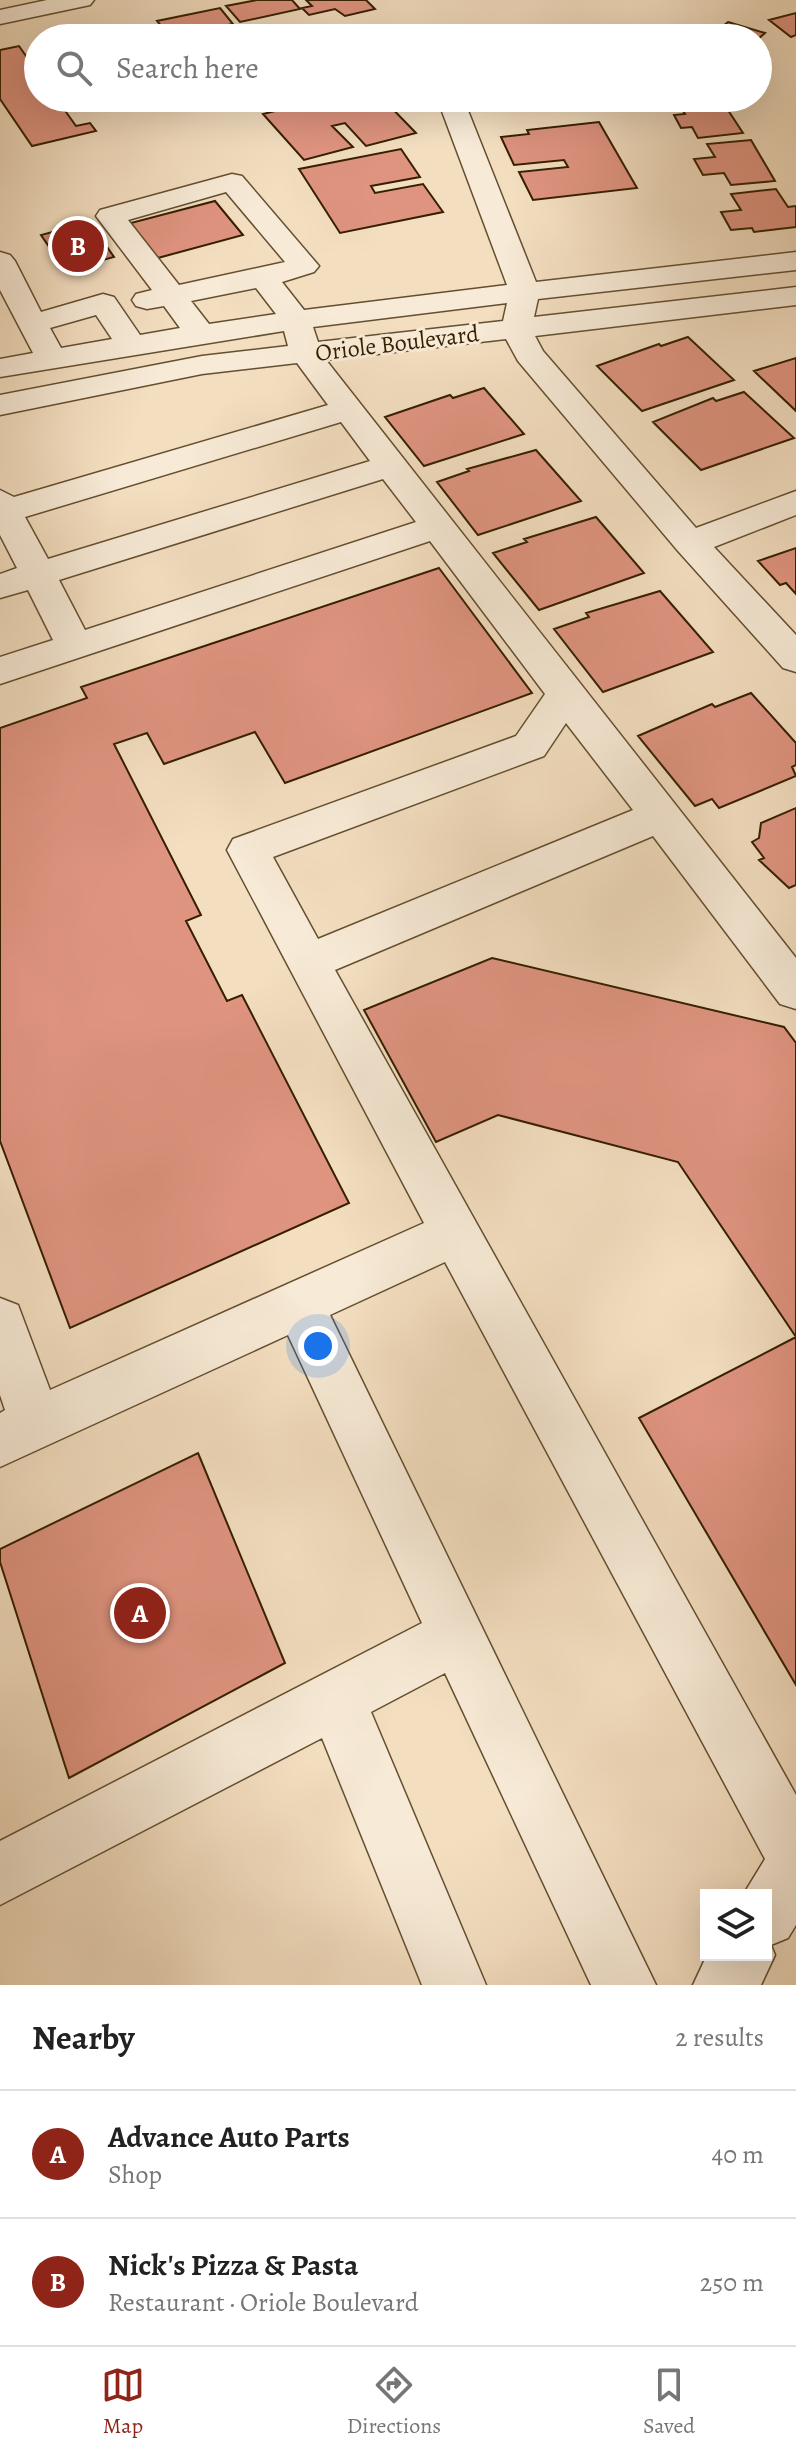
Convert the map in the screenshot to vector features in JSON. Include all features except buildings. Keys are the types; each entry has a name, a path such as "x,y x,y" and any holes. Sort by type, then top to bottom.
{"street":[{"path":"0,17 82,0"},
{"path":"455,112 525,292 516,329 529,354 690,543 796,659"},
{"path":"108,310 170,294 263,278 304,266 232,182 110,216 170,294 200,333"},
{"path":"0,261 51,358"},
{"name":"Oriole Boulevard","path":"0,405 170,370 300,336 525,292 796,261"},
{"path":"263,278 347,410 796,991"},
{"name":"Oriole Boulevard","path":"0,368 200,333 300,336 516,329 796,296"},
{"path":"32,324 103,303 131,344"},
{"path":"75,646 3,506 347,410"},
{"path":"0,586 389,466"},
{"path":"690,543 796,502"},
{"path":"0,671 437,527"},
{"path":"565,694 530,746 248,850 796,1855"},
{"path":"308,962 660,816"},
{"path":"0,1322 18,1432 455,1233"},
{"path":"299,1304 624,1985"},
{"path":"0,1874 457,1636"},
{"path":"336,1699 454,1985"},
{"path":"772,1906 796,1865"},
{"path":"725,1985 739,1961"}],"place":[{"name":"Nick's Pizza & Pasta","path":"78,246"},
{"name":"Advance Auto Parts","path":"140,1613"}]}
